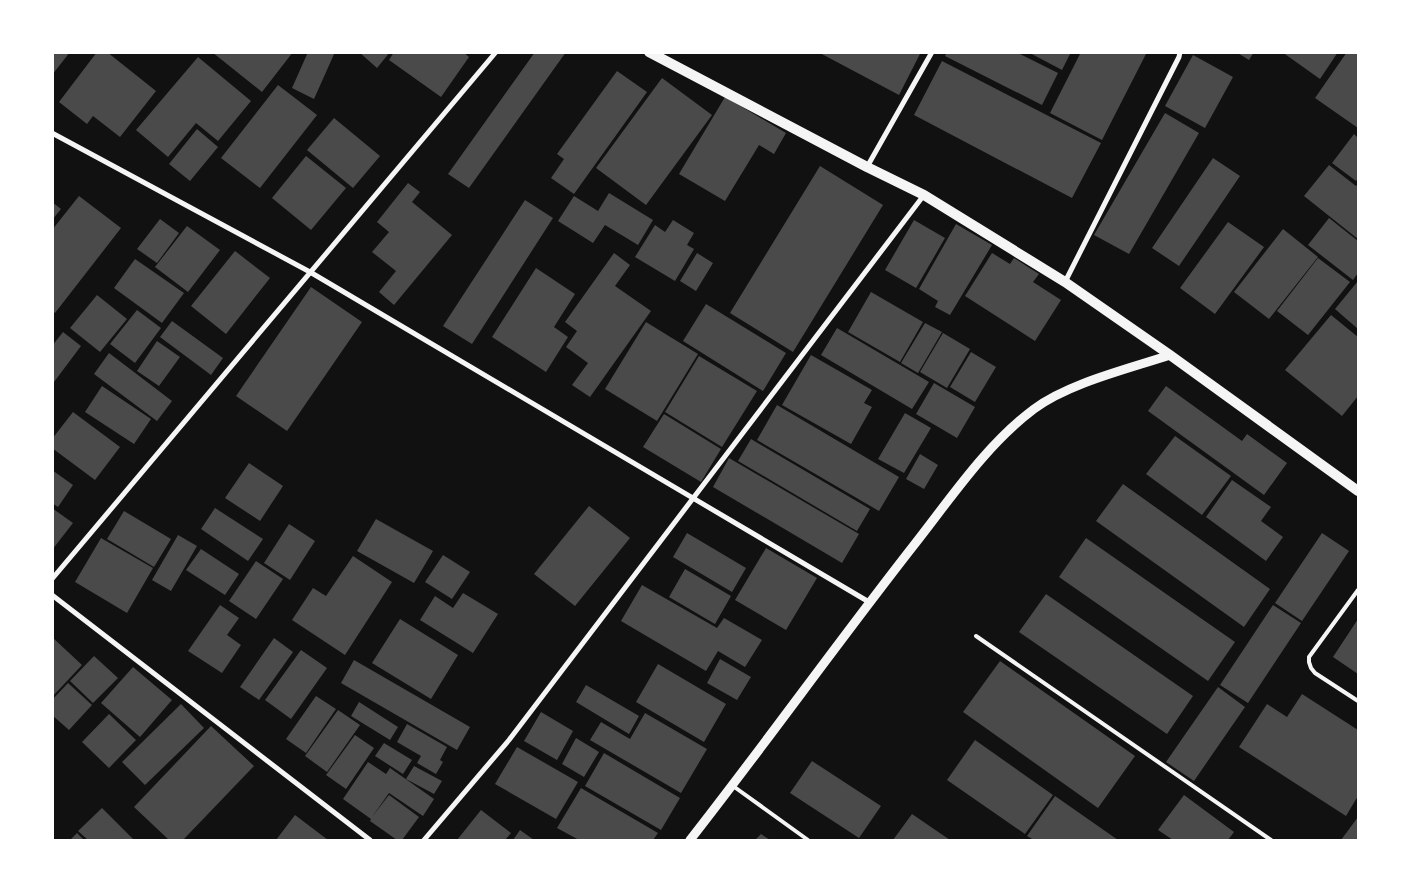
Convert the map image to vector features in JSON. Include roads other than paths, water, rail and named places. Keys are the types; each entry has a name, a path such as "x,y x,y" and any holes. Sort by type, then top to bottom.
{"main road":[{"path":"649,52 867,168 924,195 1065,282 1170,355 1358,491"}],"street":[{"path":"52,579 496,52"},
{"path":"867,168 932,52"},
{"path":"1065,282 1179,58 1180,52"},
{"path":"52,133 310,272 869,602"},
{"path":"424,840 509,740 924,195"},
{"path":"690,840 869,602 965,480 1006,434 1034,409 1064,391 1170,355"},
{"path":"52,595 370,840"}],"lane":[{"path":"1358,590 1308,657 1308,662 1315,673 1358,701"},
{"path":"976,636 1270,840"},
{"path":"732,786 808,840"}]}
